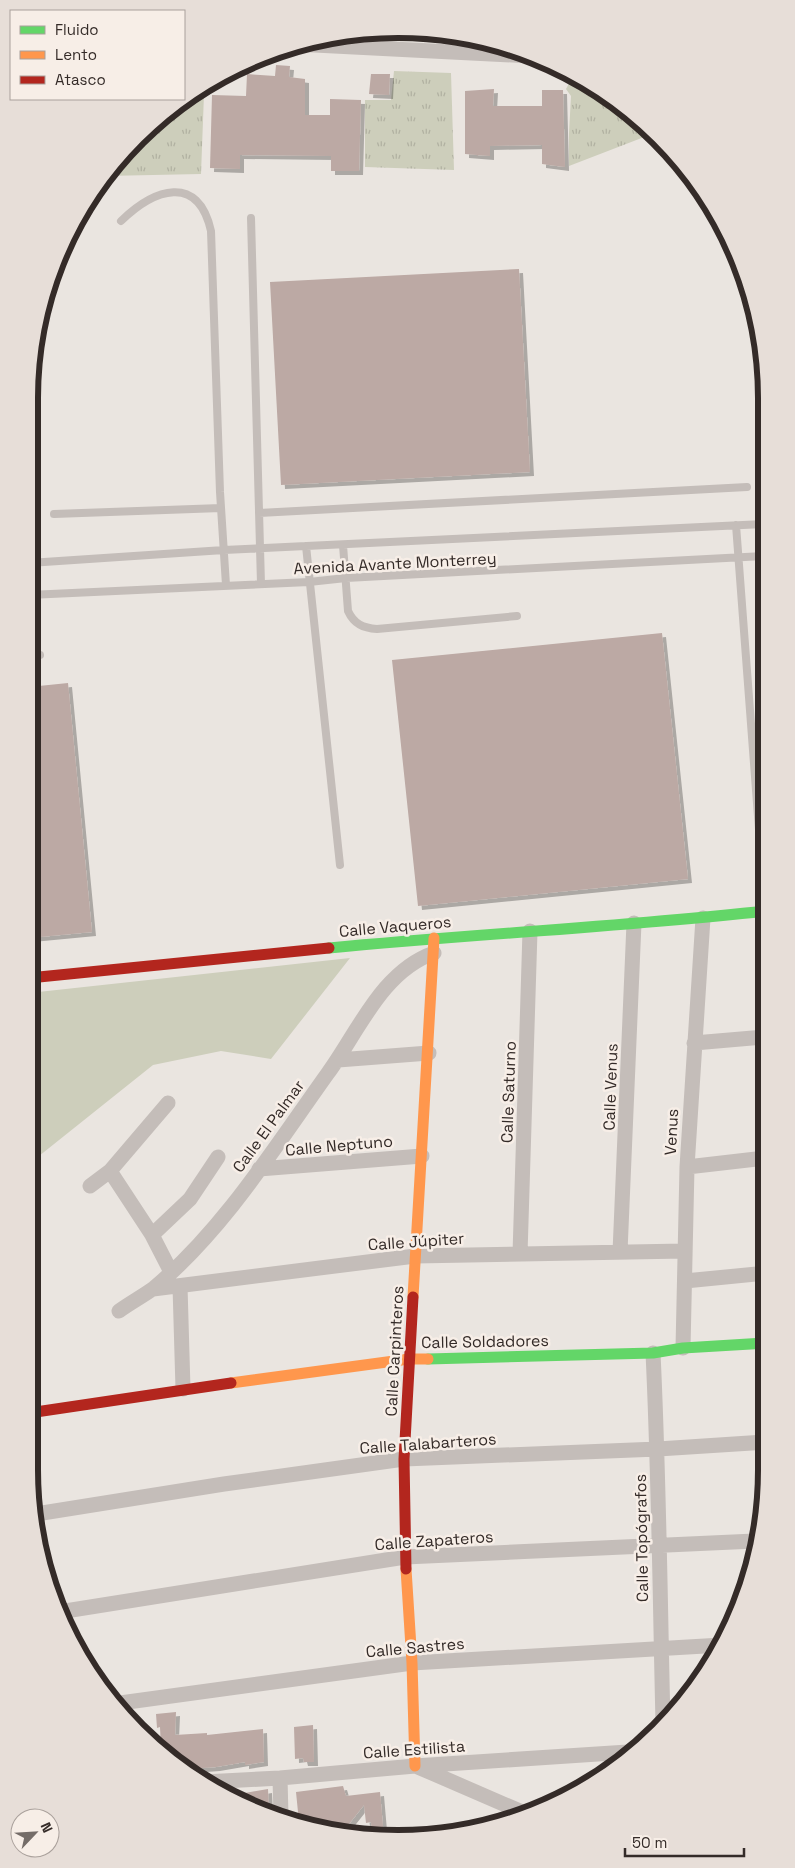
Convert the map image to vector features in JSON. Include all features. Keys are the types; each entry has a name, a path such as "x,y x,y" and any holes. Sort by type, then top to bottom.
{"street":[{"path":"322,45 506,55"},
{"name":"Calle Vaqueros","path":"38,977 434,946 530,931 703,918 758,912"},
{"name":"Venus","path":"682,1348 687,1167 703,918"},
{"name":"Calle Venus","path":"620,1252 634,923"},
{"name":"Calle Saturno","path":"520,1254 530,931"},
{"name":"Calle Carpinteros","path":"414,1766 412,1663 405,1556 404,1458 434,946"},
{"name":"Calle El Palmar","path":"119,1310 153,1289 199,1245 227,1212 259,1169 338,1060 351,1037 385,990 410,965 434,946"},
{"path":"694,1043 758,1037"},
{"path":"338,1060 428,1053"},
{"path":"90,1186 110,1171 168,1103"},
{"name":"Calle Neptuno","path":"259,1169 422,1156"},
{"path":"152,1234 190,1199 218,1157"},
{"path":"687,1167 758,1159"},
{"path":"110,1171 152,1234 171,1272"},
{"name":"Calle Júpiter","path":"153,1289 415,1256 684,1251"},
{"path":"685,1280 758,1273"},
{"path":"180,1286 183,1389"},
{"name":"Calle Soldadores","path":"38,1412 183,1389 409,1359 653,1352 682,1348 758,1343"},
{"name":"Calle Topógrafos","path":"653,1352 658,1449 658,1546 663,1714"},
{"name":"Calle Talabarteros","path":"41,1513 404,1458 658,1449 758,1443"},
{"name":"Calle Zapateros","path":"66,1611 405,1556 751,1541"},
{"name":"Calle Sastres","path":"123,1703 412,1663 712,1645"},
{"name":"Calle Estilista","path":"216,1781 621,1752"},
{"path":"414,1766 518,1809"},
{"path":"280,1778 282,1811"}],"lane":[{"path":"122,221 135,208 149,199 165,193 181,191 192,196 202,206 208,217 211,231 221,508 226,585"},
{"path":"251,218 261,584"},
{"path":"259,513 747,487"},
{"path":"54,514 221,508"},
{"name":"Avenida Avante Monterrey","path":"38,562 260,548 758,524"},
{"path":"736,525 758,818"},
{"path":"343,545 346,597 351,618 358,625 377,629 516,616"},
{"path":"306,546 340,865"},
{"name":"Avenida Avante Monterrey","path":"38,595 309,582 346,578 758,556"}],"green space":[{"path":"394,71 451,73 454,170 365,167 365,100 391,100"},
{"path":"570,82 598,98 645,137 569,166 571,96 566,89"},
{"path":"204,94 201,174 114,176 143,143 178,112"},
{"path":"350,958 271,1059 221,1051 153,1065 38,1157 38,992"}],"building":[{"path":"276,65 290,66 289,77 305,79 305,115 330,115 330,99 361,100 359,171 331,171 331,156 240,155 240,169 210,168 212,95 246,96 247,74 275,76"},
{"path":"371,74 390,74 389,95 369,94"},
{"path":"494,89 493,106 542,106 542,90 563,90 565,167 542,164 542,145 490,146 490,156 465,154 465,91"},
{"path":"519,269 530,472 281,485 270,282"},
{"path":"662,633 688,879 418,906 392,660"},
{"path":"68,683 92,932 38,937 38,686"},
{"path":"176,1712 175,1735 207,1733 207,1735 263,1729 264,1762 245,1765 245,1762 195,1769 161,1742 160,1727 157,1728 156,1714"},
{"path":"313,1725 314,1762 304,1762 303,1758 295,1759 294,1727"},
{"path":"343,1786 346,1796 380,1792 383,1830 372,1830 371,1822 366,1823 364,1805 347,1826 327,1824 298,1816 296,1792"},
{"path":"268,1789 269,1806 260,1803 240,1794"}],"traffic: fast":[{"path":"329,948 656,922 758,912"},
{"path":"428,1359 653,1353 683,1348 758,1343"}],"traffic: slow":[{"path":"413,1297 434,938"},
{"path":"231,1383 409,1359 428,1359"},
{"path":"406,1569 412,1663 415,1766"}],"traffic: jam":[{"path":"38,977 329,948"},
{"path":"406,1569 404,1459 413,1297"},
{"path":"38,1412 231,1383"}]}
